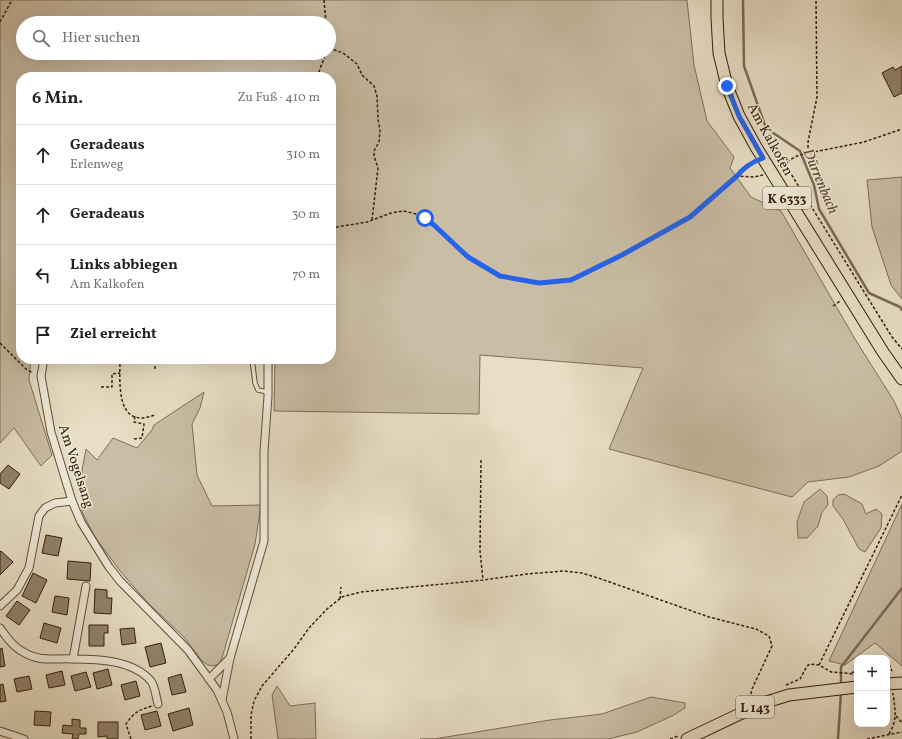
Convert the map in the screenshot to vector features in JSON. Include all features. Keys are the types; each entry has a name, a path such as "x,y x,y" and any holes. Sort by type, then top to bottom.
{"main road":[{"name":"Am Kalkofen","path":"717,0 719,53 727,86 739,116 763,158 883,352 902,379"},
{"path":"890,688 902,683"},
{"name":"L 143","path":"687,739 757,706 789,695 854,687"}],"street":[{"name":"Am Vogelsang","path":"43,364 41,376 51,432 72,501 82,522 108,566 120,581 188,650 209,679 222,700 227,712 234,739"},
{"path":"222,700 230,658 264,541 264,452 268,392 268,364"},
{"path":"0,606 17,590 29,568 39,516 44,508 55,503 72,501"},
{"path":"73,659 86,586"},
{"path":"0,628 11,644 20,651 45,660 73,659 117,662 140,672 152,682 158,704"},
{"path":"209,679 230,658"},
{"path":"0,731 24,739"}],"lane":[{"path":"253,364 255,383 258,390 268,392"}],"path":[{"path":"0,22 12,0"},
{"path":"324,0 325,16"},
{"path":"808,153 808,142 817,97 816,0"},
{"path":"336,50 343,53 357,64 362,75 374,86 377,96 380,130 379,142 374,151 378,168 372,220"},
{"path":"319,72 323,60"},
{"path":"776,168 787,160 799,155 864,142 902,129"},
{"path":"336,227 372,220 392,213 404,211 416,214 435,226 468,257 500,276 539,283 571,280 622,255 690,217 737,176 742,169 763,158"},
{"path":"787,160 788,169 892,337 902,349"},
{"path":"737,176 754,177 764,175"},
{"path":"0,343 16,359"},
{"path":"21,364 26,369 41,376"},
{"path":"120,364 120,394 122,405 129,413 138,418 146,418 155,415"},
{"path":"154,364 154,369"},
{"path":"100,387 112,387 112,374 120,373"},
{"path":"134,439 142,438 144,424 134,422 135,416"},
{"path":"481,460 480,550 483,580"},
{"path":"852,673 831,672 819,665 902,495"},
{"path":"251,739 251,715 254,701 262,686 294,649 309,628 327,609 340,599 361,592 564,571 582,573 602,579 709,617 764,632 769,636 772,646 751,693 757,706"},
{"path":"340,599 341,587"},
{"path":"890,667 892,671"},
{"path":"889,734 894,726 896,716 890,688"},
{"path":"131,739 126,724 132,715 140,710 158,704"},
{"path":"896,716 902,723"},
{"path":"867,739 902,732"}],"shaded area":[{"path":"0,0 687,0 694,65 707,121 734,157 730,168 751,197 781,211 855,339 894,401 902,419 902,451 879,466 849,477 808,482 792,497 609,449 643,368 480,355 479,414 274,411 275,364 336,364 336,72 16,72 16,364 31,364 29,380 52,455 41,466 14,428 0,443"},
{"path":"902,177 902,299 891,285 872,227 867,180"},
{"path":"204,392 200,408 192,424 197,475 212,506 261,505 255,544 222,658 219,664 213,666 202,661 184,637 149,604 120,571 95,537 82,512 82,470 86,449 97,460 113,438 137,448 152,430 154,425"},
{"path":"820,489 827,496 828,505 822,512 818,526 807,538 798,538 797,522 804,502"},
{"path":"844,494 862,504 866,514 876,509 882,514 881,528 865,552 859,549 843,519 833,506 833,500 838,495"},
{"path":"902,504 902,666 875,643 859,655 854,655 854,658 845,665 829,661"},
{"path":"277,686 290,706 315,703 316,739 278,739 272,695"},
{"path":"651,697 685,703 685,708 672,716 637,732 608,739 434,739 550,720 602,714"}],"building":[{"path":"902,66 902,93 894,97 882,73 893,67 895,70"},
{"path":"8,465 20,474 9,489 0,483 0,474"},
{"path":"46,535 62,538 58,556 42,553"},
{"path":"1,551 13,562 0,575 0,552"},
{"path":"68,561 91,563 90,581 67,579"},
{"path":"33,573 47,580 36,603 22,596"},
{"path":"95,589 107,590 107,598 112,598 111,614 94,613"},
{"path":"55,596 69,598 67,615 52,612"},
{"path":"17,601 30,610 19,625 6,616"},
{"path":"44,623 61,628 57,643 40,638"},
{"path":"89,625 108,625 108,633 104,633 104,646 89,646"},
{"path":"134,628 136,643 122,645 120,629"},
{"path":"161,643 166,663 150,667 145,647"},
{"path":"2,648 5,666 0,667 0,649"},
{"path":"108,669 112,685 97,689 93,673"},
{"path":"62,671 65,685 49,688 46,675"},
{"path":"86,672 91,687 75,691 71,676"},
{"path":"181,674 186,692 172,695 168,678"},
{"path":"29,676 32,689 17,692 14,679"},
{"path":"136,681 140,696 125,700 121,685"},
{"path":"3,684 6,701 0,702 0,685"},
{"path":"189,708 193,725 173,731 168,714"},
{"path":"35,711 51,712 50,726 34,725"},
{"path":"157,711 161,726 145,730 141,715"},
{"path":"72,719 80,720 80,728 86,728 86,734 79,734 78,739 72,739 73,734 62,733 63,725 72,726"},
{"path":"98,722 118,722 118,739 107,739 107,736 98,737"}],"waterway":[{"name":"Dürrenbach","path":"743,0 744,66 766,128 800,151 814,185 819,209 869,293 900,307 902,310"},
{"name":"Dürrenbach","path":"841,687 841,667 902,588"},
{"name":"Dürrenbach","path":"838,739 841,692"}],"route":[{"path":"425,218 468,257 500,276 539,283 571,280 622,255 690,217 737,176 742,169 763,158 739,116 727,86"}]}
